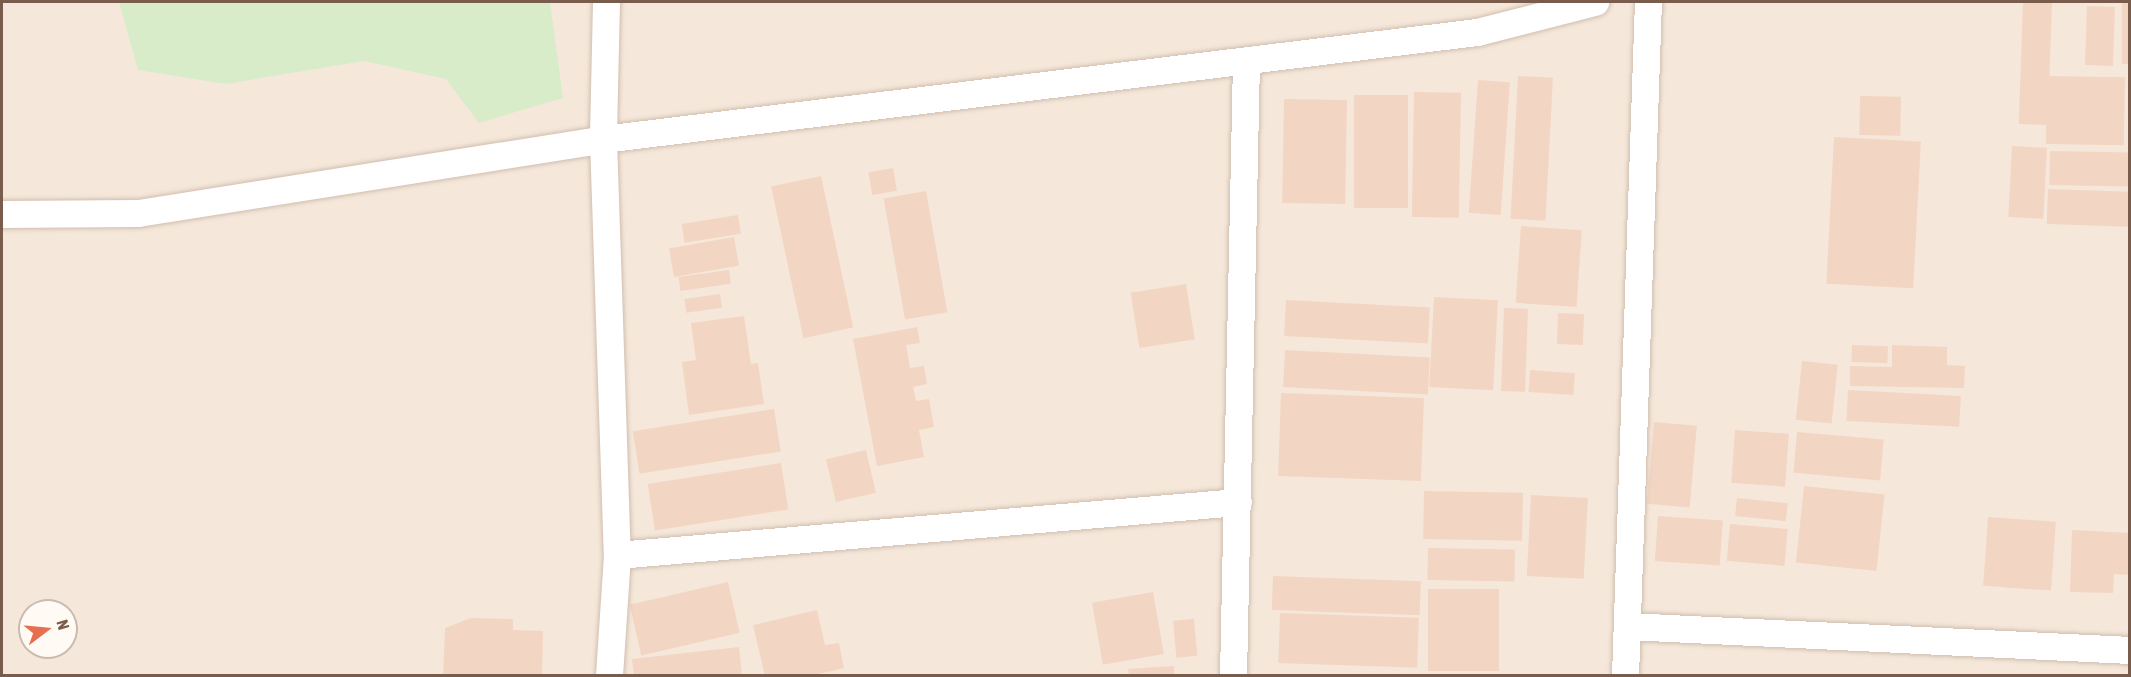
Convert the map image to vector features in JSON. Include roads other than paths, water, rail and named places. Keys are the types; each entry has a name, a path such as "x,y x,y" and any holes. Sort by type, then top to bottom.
{"street":[{"path":"606,2 603,139 617,555 609,675"},
{"path":"2,214 138,213 603,139 1477,32 1594,2"},
{"path":"1625,675 1648,2"},
{"path":"1233,675 1246,62"},
{"path":"617,555 1238,502"},
{"path":"1627,626 2130,650"}]}
